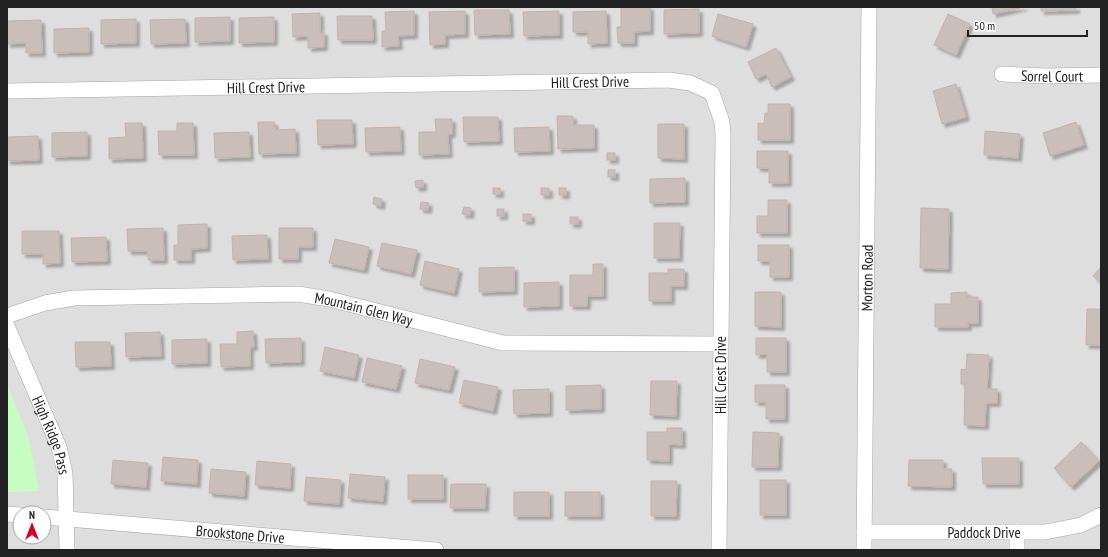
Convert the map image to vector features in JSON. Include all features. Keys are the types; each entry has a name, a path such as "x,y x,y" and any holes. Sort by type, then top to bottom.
{"street":[{"name":"Morton Road","path":"864,550 865,278 869,7"},
{"name":"Sorrel Court","path":"1002,74 1046,76 1101,75"},
{"name":"Hill Crest Drive","path":"7,91 669,80 690,83 712,93 722,122 718,550"},
{"name":"Mountain Glen Way","path":"7,316 45,303 74,298 298,294 329,299 503,343 720,344"},
{"name":"High Ridge Pass","path":"7,326 59,447 65,473 67,550"},
{"name":"Paddock Drive","path":"864,532 1045,532 1082,525 1101,515"},
{"name":"Brookstone Drive","path":"52,517 436,550"},
{"path":"1017,532 1017,550"}],"shaded area":[{"path":"7,7 1101,7 1101,550 7,550"}],"green space":[{"path":"7,384 29,439 39,491 7,492"}],"building":[{"path":"621,7 650,7 650,31 634,32 634,43 618,43 617,27 621,27"},
{"path":"992,7 1024,7 993,14"},
{"path":"1041,7 1076,7 1076,10 1041,11"},
{"path":"699,9 699,33 664,34 664,10"},
{"path":"474,10 509,10 510,34 475,35"},
{"path":"414,11 414,35 398,36 399,46 382,47 382,31 386,31 385,12"},
{"path":"465,11 465,34 445,35 445,44 430,45 429,12"},
{"path":"559,11 559,35 524,36 523,12"},
{"path":"606,11 607,43 588,44 588,32 573,32 573,12"},
{"path":"320,13 320,33 324,32 324,47 308,48 308,36 293,37 292,14"},
{"path":"718,14 753,24 746,47 712,36"},
{"path":"948,14 970,24 956,55 934,45"},
{"path":"337,16 372,16 373,40 338,40"},
{"path":"230,17 230,41 195,42 195,18"},
{"path":"274,17 274,42 239,43 239,18"},
{"path":"136,19 136,43 101,44 101,20"},
{"path":"185,19 186,43 151,44 150,20"},
{"path":"41,20 42,53 26,53 26,43 7,44 7,21"},
{"path":"89,28 89,52 54,53 54,29"},
{"path":"776,48 791,77 772,87 766,74 756,79 748,62"},
{"path":"956,84 966,117 942,124 933,91"},
{"path":"768,104 790,104 790,140 758,140 758,123 764,124 765,113 768,113"},
{"path":"557,116 573,116 573,125 594,125 594,148 558,149"},
{"path":"463,117 498,117 499,141 464,142"},
{"path":"435,119 452,119 452,134 448,134 449,154 419,155 419,132 436,132"},
{"path":"317,120 352,120 353,144 318,145"},
{"path":"258,122 274,122 275,130 295,129 296,153 259,154"},
{"path":"1076,122 1084,145 1050,156 1043,133"},
{"path":"125,123 142,123 143,158 109,159 109,138 126,137"},
{"path":"177,123 193,123 194,155 159,155 158,131 177,131"},
{"path":"658,124 684,124 684,159 658,158"},
{"path":"400,127 401,151 366,152 365,128"},
{"path":"549,127 550,151 515,152 514,128"},
{"path":"985,131 1020,134 1018,158 984,155"},
{"path":"87,132 87,156 52,157 52,133"},
{"path":"249,132 250,157 215,158 214,133"},
{"path":"38,136 39,160 7,161 7,137"},
{"path":"757,151 788,151 788,183 769,183 769,168 757,168"},
{"path":"607,153 615,153 615,160 607,160"},
{"path":"608,170 615,170 615,177 608,177"},
{"path":"685,178 685,202 650,203 650,179"},
{"path":"423,180 423,187 416,188 415,181"},
{"path":"493,188 500,188 500,194 493,194"},
{"path":"541,188 549,188 549,195 541,195"},
{"path":"559,188 566,188 566,195 559,195"},
{"path":"374,197 382,199 381,206 373,204"},
{"path":"768,200 787,200 787,233 757,233 757,216 768,216"},
{"path":"421,202 429,203 428,210 420,209"},
{"path":"464,207 471,208 470,215 462,214"},
{"path":"921,208 949,209 948,269 920,268"},
{"path":"497,209 504,209 504,216 497,216"},
{"path":"523,214 531,214 531,221 523,221"},
{"path":"570,217 578,217 578,224 570,224"},
{"path":"654,223 680,223 679,258 654,258"},
{"path":"207,224 207,248 191,249 191,260 174,260 174,245 178,245 178,225"},
{"path":"163,228 164,260 148,260 148,251 128,251 127,229"},
{"path":"279,228 313,228 313,247 298,247 298,259 279,259"},
{"path":"22,231 59,231 60,263 43,264 43,254 22,254"},
{"path":"267,235 268,259 233,260 232,236"},
{"path":"106,237 107,261 72,262 71,238"},
{"path":"335,239 369,247 364,270 329,263"},
{"path":"382,243 417,250 411,274 377,266"},
{"path":"758,245 789,245 789,277 770,277 770,261 758,261"},
{"path":"425,261 459,269 454,293 420,285"},
{"path":"593,264 603,264 603,296 587,296 587,306 570,306 570,275 593,275"},
{"path":"514,267 514,291 479,292 479,268"},
{"path":"1101,267 1101,283 1093,276"},
{"path":"668,269 684,269 684,286 671,286 671,301 649,301 649,273 668,273"},
{"path":"559,282 559,306 524,307 524,283"},
{"path":"755,292 781,292 781,327 755,326"},
{"path":"967,292 967,297 978,297 978,323 968,323 968,327 935,327 935,304 951,304 951,293"},
{"path":"1087,309 1101,309 1101,345 1086,345"},
{"path":"253,331 254,347 250,347 250,366 221,367 220,344 237,344 237,332"},
{"path":"160,332 161,356 126,357 125,333"},
{"path":"301,338 301,362 266,363 265,339"},
{"path":"756,338 786,338 786,372 767,372 767,354 756,355"},
{"path":"207,339 207,363 172,364 172,340"},
{"path":"75,342 110,342 111,366 76,367"},
{"path":"325,347 359,355 354,378 320,371"},
{"path":"967,354 989,355 987,389 997,389 997,403 986,403 985,426 964,425 965,384 961,384 961,369 966,370"},
{"path":"367,358 402,366 396,389 362,382"},
{"path":"420,359 455,367 449,390 415,383"},
{"path":"464,380 498,387 493,411 459,403"},
{"path":"651,381 677,381 676,416 650,415"},
{"path":"601,385 601,409 566,410 566,386"},
{"path":"755,385 785,385 785,419 766,419 766,402 755,402"},
{"path":"549,389 549,413 514,414 513,390"},
{"path":"667,428 682,428 682,445 669,444 669,461 647,460 647,432 667,432"},
{"path":"753,432 779,433 778,467 752,467"},
{"path":"1081,442 1099,461 1071,487 1054,468"},
{"path":"163,457 198,460 197,484 161,481"},
{"path":"982,458 1019,458 1019,484 983,484"},
{"path":"113,460 148,463 146,487 111,484"},
{"path":"909,460 943,460 943,469 952,469 952,487 908,486"},
{"path":"257,461 291,464 290,488 255,485"},
{"path":"211,469 246,472 244,496 209,493"},
{"path":"350,474 385,477 383,501 348,498"},
{"path":"408,475 443,475 443,499 408,499"},
{"path":"306,477 341,480 339,504 304,501"},
{"path":"760,480 786,480 786,515 760,515"},
{"path":"651,481 677,481 676,516 651,516"},
{"path":"451,484 486,484 485,508 450,508"},
{"path":"514,492 549,492 549,516 514,516"},
{"path":"565,492 600,492 600,516 565,516"}]}
